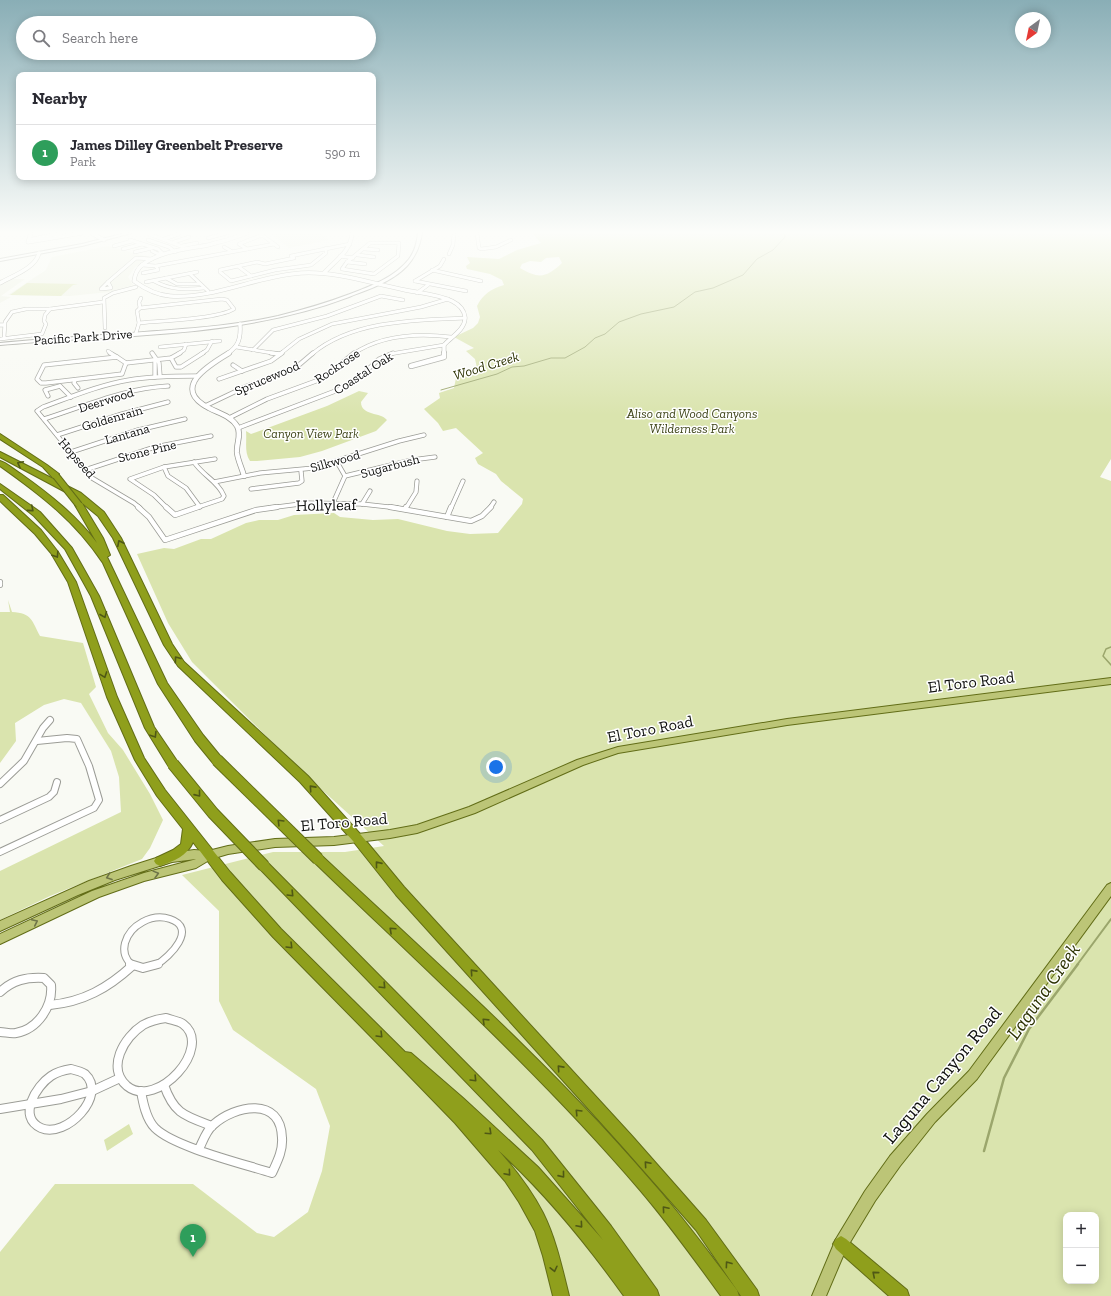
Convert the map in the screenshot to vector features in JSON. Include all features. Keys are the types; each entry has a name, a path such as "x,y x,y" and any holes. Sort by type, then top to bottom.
{"highway":[{"path":"0,436 45,466 56,476 79,505 99,538 106,552 107,563"},
{"path":"0,454 78,496 101,514 117,538 168,645 181,664 304,779 357,838 400,891 622,1136 700,1226 751,1296"},
{"path":"0,463 56,504 82,529 107,563 163,684 199,738 217,760 399,936 617,1152 690,1239 731,1296"},
{"path":"0,486 37,514 53,530 72,554 95,596 150,728 173,764 213,813 537,1145 606,1231 651,1296"},
{"path":"0,497 38,532 54,552 72,582 112,698 140,760 161,793 208,855 277,933 396,1052 491,1153 516,1183 537,1219 552,1257 561,1296"},
{"path":"160,861 181,852 189,840 188,830"},
{"path":"396,1052 411,1061 533,1172 598,1246 634,1296"},
{"path":"841,1244 901,1296"}],"main road":[{"name":"Pacific Park Drive","path":"0,344 240,324 317,308 354,293"},
{"name":"El Toro Road","path":"0,926 106,878 160,861 195,853 208,855 228,850 275,843 357,838 405,831 437,823 472,810 561,770 618,750 787,722 1111,681"},
{"name":"El Toro Road","path":"0,938 96,894 144,878 196,864 208,855"},
{"name":"Laguna Canyon Road","path":"819,1296 841,1244 870,1196 895,1161 931,1118 972,1075 1111,888"}],"street":[{"path":"105,328 106,315 103,302 104,298 110,293"},
{"path":"157,293 164,295 205,293"},
{"path":"412,366 442,359 444,357 444,345 461,327 465,318 463,310 448,299 419,293"},
{"path":"202,294 202,302"},
{"path":"253,350 265,340 273,330 313,320 381,296 403,300"},
{"path":"136,333 139,323 137,311 140,308 139,302 141,298"},
{"path":"139,323 199,317 232,311 234,309 225,299 140,308"},
{"path":"219,379 264,364 299,339 324,328 360,318 429,305 448,299"},
{"path":"4,338 2,325 8,315 14,311 50,309 103,302"},
{"path":"429,305 433,308"},
{"path":"0,339 42,334 46,324 44,321 45,315 50,309"},
{"name":"Sprucewood","path":"204,406 247,386 293,370 304,363 320,347 348,334 368,328 415,320 465,318"},
{"path":"313,320 324,328"},
{"path":"240,324 242,337 236,347 209,364 197,376 194,381 193,391 197,399 204,406 229,418 238,428 240,437 237,451 244,476"},
{"name":"Rockrose","path":"229,418 273,397 322,378 337,369 355,352 372,344 404,337 451,336"},
{"path":"171,358 176,367 181,367 207,350 212,341"},
{"path":"160,347 220,341"},
{"path":"108,351 126,363 139,360 171,358 184,350 186,344"},
{"name":"Coastal Oak","path":"238,428 338,390 360,376 379,359 390,353 444,345"},
{"path":"236,347 280,354"},
{"path":"152,353 155,360 159,363 160,376"},
{"path":"117,357 44,365 37,379 43,383 62,382 122,374 126,363"},
{"path":"154,377 155,360"},
{"path":"233,365 242,371"},
{"path":"60,386 71,397 117,383 160,376 197,376"},
{"path":"75,380 74,383 78,388"},
{"path":"48,396 45,390 60,386 62,382"},
{"name":"Deerwood","path":"44,419 121,394 154,386 168,386"},
{"name":"Hopseed","path":"71,397 38,409 37,411 85,470 100,484 134,502 149,517 158,532"},
{"name":"Goldenrain","path":"57,435 122,414 168,402"},
{"name":"Lantana","path":"70,452 138,430 185,419"},
{"name":"Stone Pine","path":"85,470 155,447 211,436"},
{"name":"Silkwood","path":"214,482 244,476 301,470 337,462 399,441 424,436"},
{"name":"Sugarbush","path":"345,476 366,474 418,458 435,457"},
{"path":"194,462 200,472 214,482 224,493 222,499 180,514 172,514 158,498 131,480 131,478 164,467 194,462 215,459"},
{"path":"333,503 345,476 337,462"},
{"path":"164,467 168,476 186,488 200,507"},
{"path":"251,489 299,483 302,481 301,470"},
{"path":"405,509 414,496 418,485 417,481"},
{"path":"447,517 463,481"},
{"path":"362,504 370,491"},
{"name":"Hollyleaf","path":"158,532 163,539 168,540 256,510 308,504 333,503 362,504 405,509 467,521 475,520 491,509 494,502"},
{"path":"0,784 19,768 37,741 41,729 50,720"},
{"path":"0,852 94,808 99,800 89,766 77,739 67,738 37,741"},
{"path":"0,820 49,797 54,792 57,782"},
{"path":"156,917 164,917 178,923 181,929 179,945 167,959 149,968 132,966 126,961 123,947 131,931 143,922 156,917"},
{"path":"50,1004 63,1004 101,990 117,980 132,966"},
{"path":"0,992 12,983 22,978 32,976 47,981 51,988 52,996 50,1004 40,1018 26,1029 14,1033 1,1034"},
{"path":"166,1018 177,1020 185,1025 191,1033 193,1043 191,1055 185,1067 176,1077 164,1085 153,1090 141,1091 126,1086 120,1078 117,1068 119,1056 124,1044 132,1034 142,1026 154,1020 166,1018"},
{"path":"66,1070 80,1070 87,1074 92,1082 92,1091 90,1101 76,1119 56,1130 38,1128 32,1122 29,1114 30,1105 34,1095 41,1085 50,1077 66,1070"},
{"path":"0,1109 30,1105 92,1091 120,1078"},
{"path":"164,1085 173,1108 181,1114 212,1126"},
{"path":"141,1091 142,1101 154,1126 161,1134 199,1149 272,1173 281,1159 283,1137 277,1118 262,1107 248,1106 232,1111 212,1126 199,1149"}],"shaded area":[{"path":"0,293 5,293 1,296 11,297 0,303"},
{"path":"10,293 95,293 70,296 8,295"}],"green space":[{"path":"12,293 64,293 61,296 10,295"},
{"name":"Aliso and Wood Canyons Wilderness Park","path":"487,293 1111,293 1111,459 1100,477 1111,481 1111,1296 0,1296 0,1252 55,1184 193,1184 257,1233 274,1237 308,1212 322,1171 330,1126 316,1089 233,1030 219,1001 219,911 182,875 273,852 345,852 384,846 300,770 192,662 168,623 137,554 164,548 174,549 201,539 211,539 246,523 259,520 278,520 294,515 334,513 340,517 373,520 398,519 447,531 470,534 498,533 522,504 523,499 501,481 496,474 478,464 475,458 483,453 456,428 443,431 438,423 424,409 440,398 439,393 454,388 456,378 471,374 477,368 475,359 466,351 474,348 454,337 473,328 478,323 480,317 477,306"},
{"name":"Canyon View Park","path":"359,391 368,393 361,402 364,410 387,420 376,431 322,451 300,457 257,461 250,461 248,458 246,450 246,431 251,434 327,406"},
{"path":"8,600 12,612 28,616 33,622 40,636 83,643 96,687 89,694 108,733 123,750 150,794 163,820 150,848 142,859 50,896 0,920 0,871 121,812 119,777 111,751 81,703 64,699 44,705 15,723 16,741 0,763 0,612 10,612"},
{"path":"129,1124 133,1134 107,1151 104,1140"}],"waterway":[{"name":"Wood Creek","path":"441,390 497,374 512,367 524,366 551,358 565,358 585,347 595,338 605,334 619,322 641,314 674,307 693,293"},
{"name":"Laguna Creek","path":"1111,647 1106,649 1103,656 1111,665"},
{"name":"Laguna Creek","path":"1077,965 1111,919"},
{"name":"Laguna Creek","path":"984,1151 1004,1078 1029,1029 1078,964"}],"place":[{"name":"James Dilley Greenbelt Preserve","path":"193,1257"}]}
